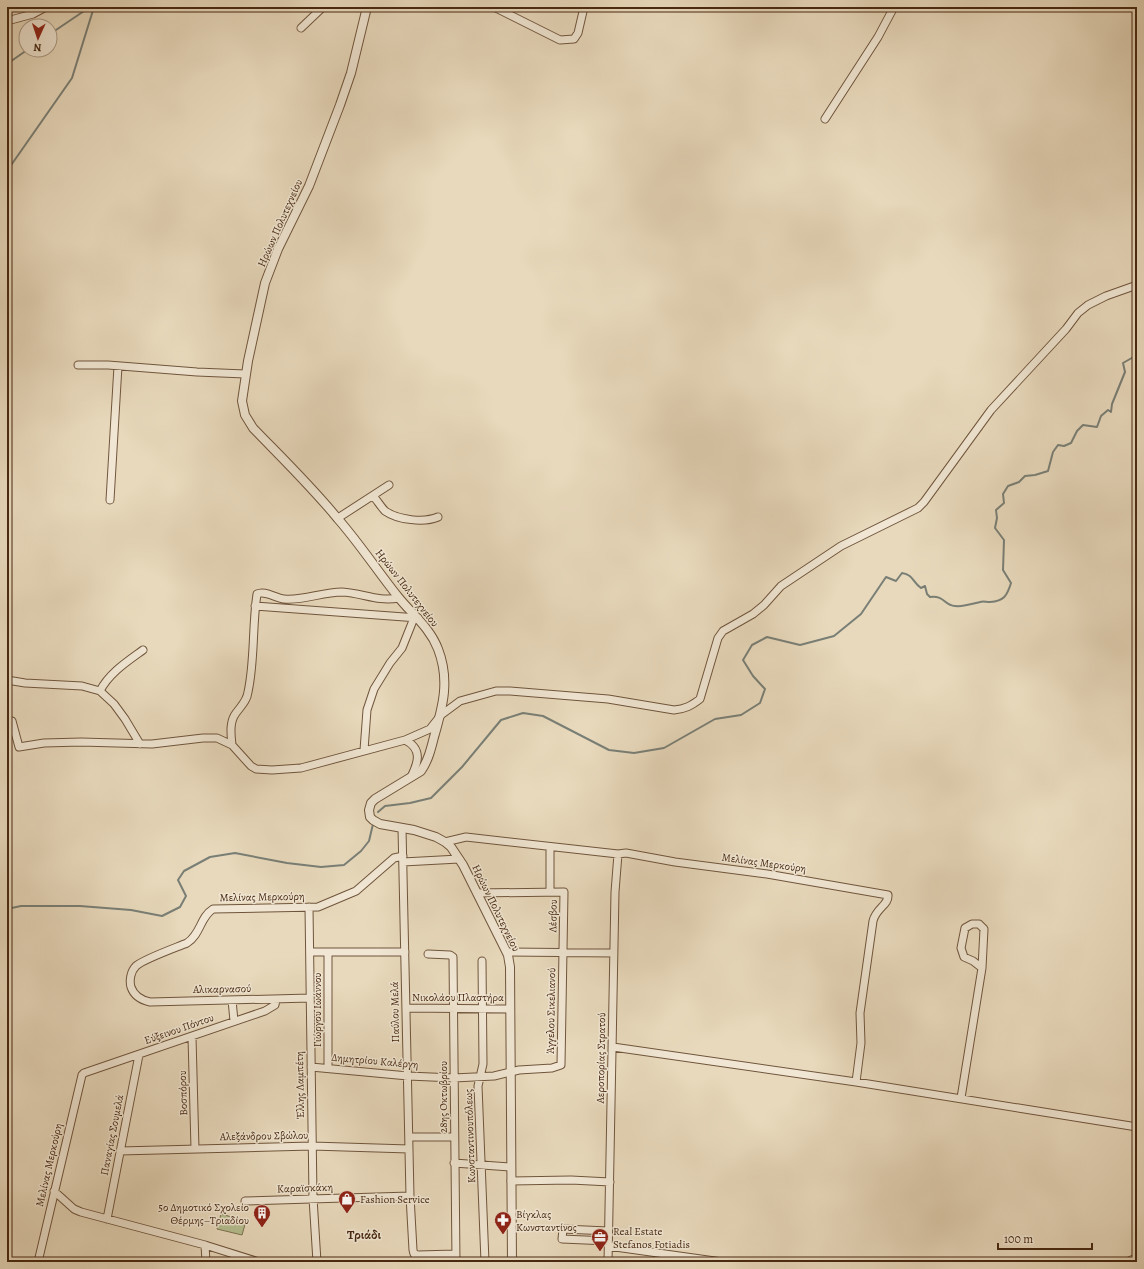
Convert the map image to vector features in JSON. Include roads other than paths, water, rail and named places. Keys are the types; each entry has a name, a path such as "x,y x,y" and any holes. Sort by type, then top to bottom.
{"street":[{"path":"7,22 33,14 46,7"},
{"path":"301,28 323,7"},
{"name":"Ηρώων Πολυτεχνείου","path":"367,7 351,73 342,98 309,186 278,249 265,283 246,374 242,401 243,411 246,419 253,428 338,518 399,598 426,629 438,648 443,667 445,685 441,715 431,750 425,764 421,771 378,797 371,803 369,808 370,816 373,820 380,824 431,835 445,842 451,847 459,859 508,952 510,967 512,1262"},
{"path":"494,7 560,40 565,41 574,39 578,33 584,7"},
{"path":"825,119 878,37 894,7"},
{"path":"12,721 19,747 44,743 70,742 152,744 203,738 217,738 232,746 251,766 256,769 272,770 302,768 405,740 430,729 441,715 460,701 496,691 608,699 674,710 684,709 700,699 718,638 723,632 753,614 782,586 841,546 918,508 924,502 991,410 1066,329 1078,313 1088,305 1106,296 1137,285"},
{"path":"78,365 246,374"},
{"path":"110,500 118,366"},
{"path":"338,518 389,485"},
{"path":"373,496 385,511 407,519 430,520 438,517"},
{"path":"232,746 231,729 233,720 248,694 253,666 255,606 257,594 261,593 284,599 342,592 376,599 389,600 399,598"},
{"path":"255,606 415,616 402,648 390,663 374,689 367,710 364,750"},
{"path":"100,691 110,677 144,650"},
{"path":"7,680 25,683 82,686 100,691 114,704 140,744"},
{"path":"405,740 411,743 417,750 417,764 411,777"},
{"name":"Παύλου Μελά","path":"402,828 410,1196"},
{"name":"Μελίνας Μερκούρη","path":"445,842 466,836 550,847 618,854 626,853 675,862 767,874 888,895 888,900 876,912 873,921 860,1013 860,1043 856,1082"},
{"name":"Λέσβου","path":"550,847 550,892 564,892 564,953"},
{"name":"Αεροπορίας Στρατού","path":"608,1262 615,892 618,854"},
{"name":"Μελίνας Μερκούρη","path":"136,995 130,982 136,966 190,941 196,934 205,916 214,908 322,906 356,891 394,858 459,859"},
{"path":"477,893 550,892"},
{"name":"Έλλης Λαμπέτη","path":"309,907 313,1198 317,1262"},
{"path":"961,1098 982,968 984,929 983,926 979,924 970,924 963,930 962,952 964,957 982,968"},
{"path":"310,952 405,952"},
{"name":"Γιώργου Ιωάννου","path":"328,952 328,1068"},
{"path":"508,952 614,953"},
{"name":"Άγγελου Σικελιανού","path":"557,1068 562,1064 564,953"},
{"name":"28ης Οκτωβρίου","path":"428,954 452,956 456,1258"},
{"name":"Κωνσταντινουπόλεως","path":"482,961 482,1064 478,1086 485,1262"},
{"name":"Αλικαρνασού","path":"136,995 145,1001 150,1002 310,998"},
{"name":"Εύξεινου Πόντου","path":"84,1073 270,1009 276,1004 276,999"},
{"path":"232,1000 234,1021"},
{"name":"Νικολάου Πλαστήρα","path":"406,1008 510,1008"},
{"name":"Βοσπόρου","path":"192,1037 195,1149"},
{"path":"613,1047 961,1098 1137,1127"},
{"name":"Παναγίας Σουμελά","path":"107,1219 139,1055"},
{"name":"Δημητρίου Καλέργη","path":"311,1067 408,1076 454,1078 498,1075 519,1070 557,1068"},
{"name":"Μελίνας Μερκούρη","path":"41,1261 54,1191 80,1079 84,1073"},
{"path":"409,1138 454,1137"},
{"name":"Αλεξάνδρου Σβώλου","path":"120,1151 312,1146 409,1149"},
{"path":"454,1164 511,1167"},
{"path":"511,1181 566,1180 610,1182"},
{"path":"54,1191 74,1209 205,1245 259,1262"},
{"path":"410,1196 412,1250 414,1254 456,1258"},
{"name":"Καραϊσκάκη","path":"244,1201 410,1196"},
{"path":"608,1231 563,1229 562,1239 608,1244 722,1262"},
{"path":"205,1245 206,1262"},
{"path":"1128,1262 1137,1258"}],"waterway":[{"path":"58,29 90,7"},
{"path":"7,171 72,78 94,7"},
{"path":"7,64 18,56"},
{"path":"378,812 385,806 410,803 431,798 462,767 501,720 523,713 543,716 609,750 634,753 664,748 715,719 741,715 760,703 765,689 753,676 743,660 752,645 767,637 800,645 834,636 861,614 886,577 896,581 902,573 909,575 921,588 925,586 927,594 930,597 942,599 951,606 964,606 1002,599 1008,591 1011,583 1003,570 1004,540 995,528 997,518 996,510 1004,503 1003,494 1008,486 1019,482 1025,476 1048,471 1053,452 1058,445 1064,446 1071,443 1077,431 1083,425 1097,427 1101,416 1108,410 1111,412 1112,404 1125,372 1123,363 1137,355"},
{"path":"7,909 21,906 80,906 131,910 162,916 180,907 186,896 178,880 184,871 210,857 235,853 287,863 321,867 344,865 361,851 369,841 373,824"}],"place":[{"name":"Fashion Service","path":"347,1214"},
{"name":"5ο Δημοτικό Σχολείο Θέρμης–Τριαδίου","path":"262,1228"},
{"name":"Βίγκλας Κωνσταντίνος","path":"503,1235"},
{"name":"Real Estate Stefanos Fotiadis","path":"600,1252"}],"district":[{"name":"Τριάδι","path":"364,1234"}]}
